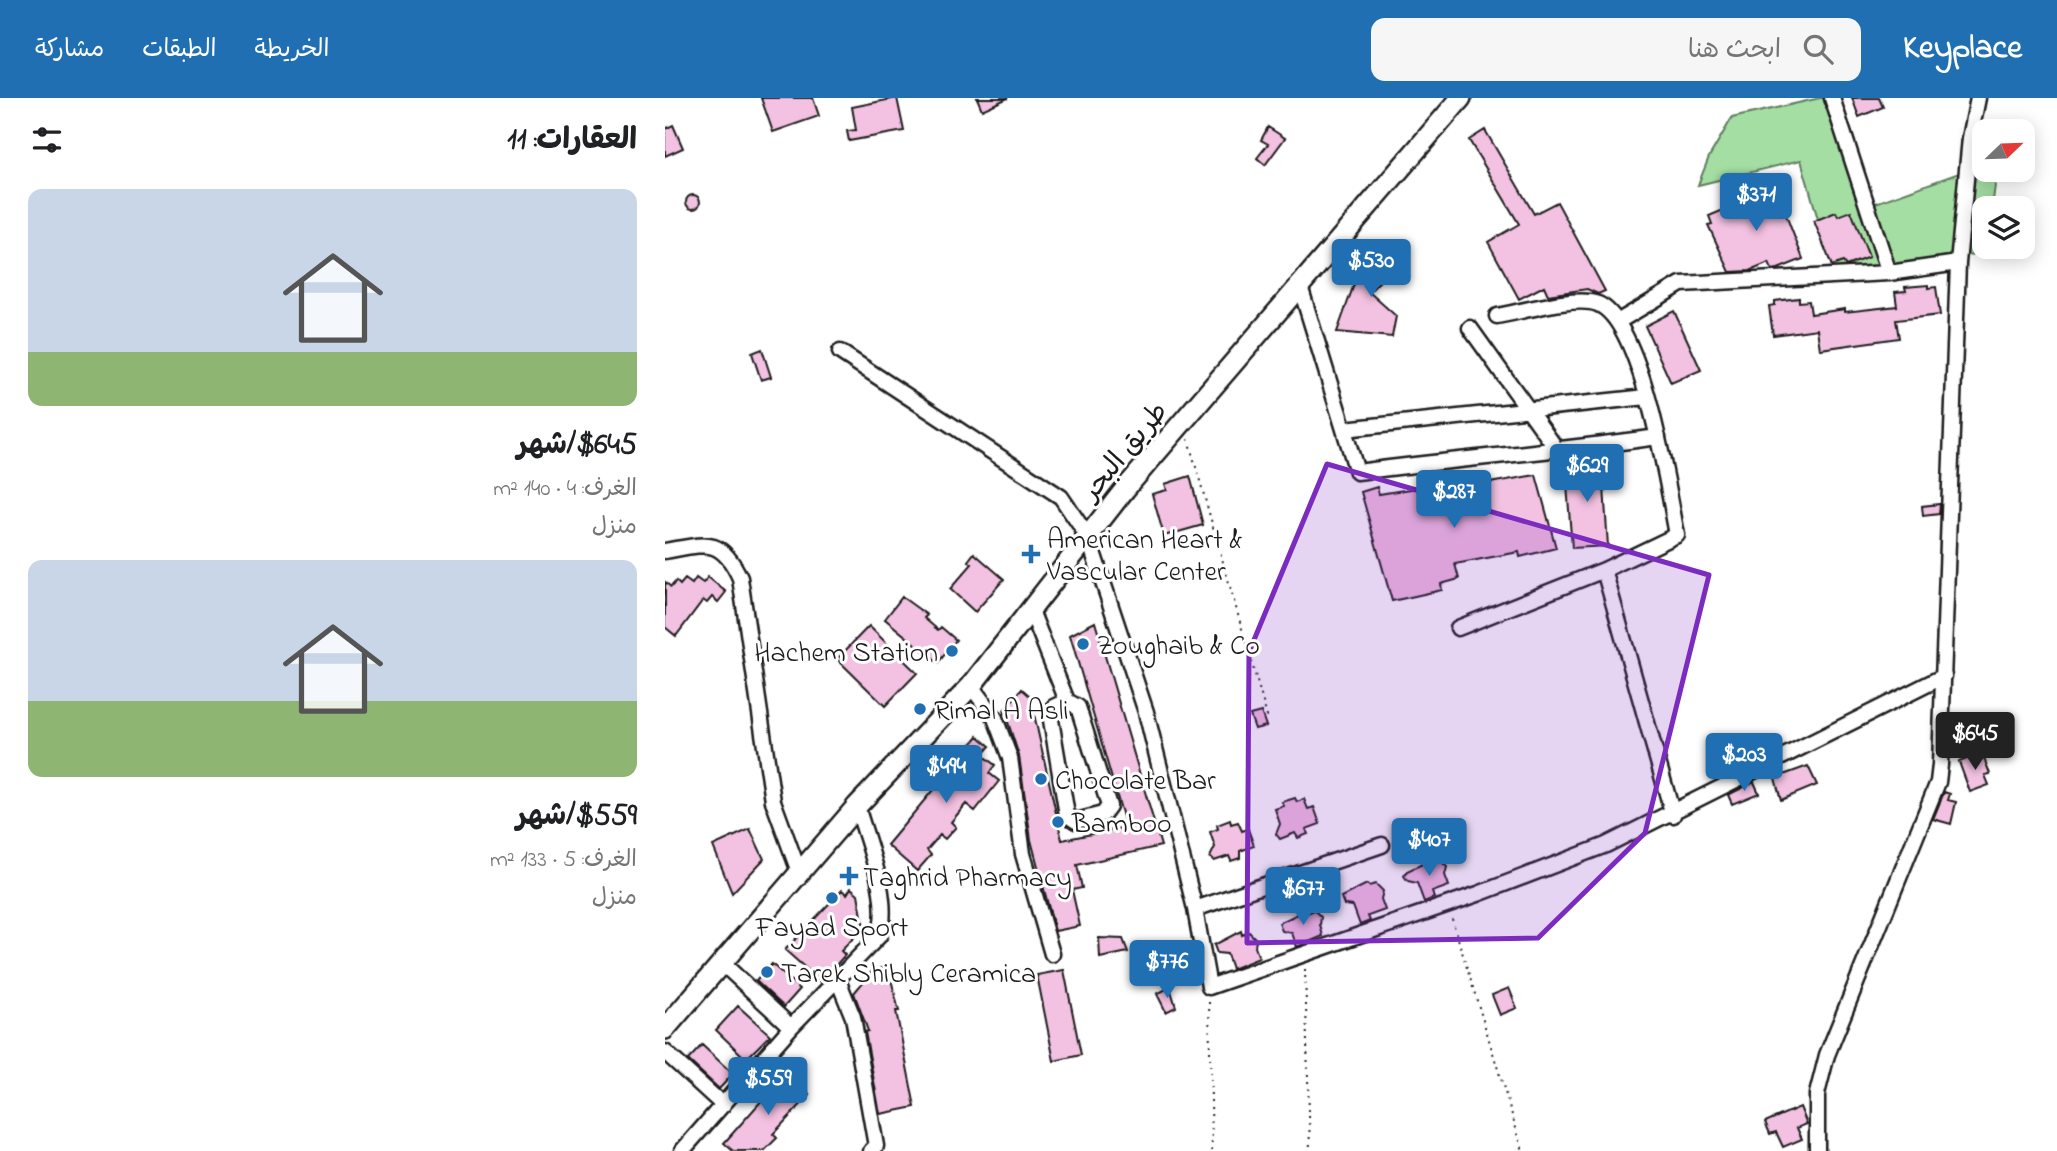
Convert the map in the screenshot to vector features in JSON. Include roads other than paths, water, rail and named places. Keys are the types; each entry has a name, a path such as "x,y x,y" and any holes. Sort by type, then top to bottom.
{"highway":[{"name":"طريق البحر","path":"665,1029 857,806 971,686 1030,608 1184,421 1461,98"}],"street":[{"path":"1832,98 1889,273"},
{"path":"1817,1151 1817,1094 1827,1055 1938,782 1958,263 1970,138 1978,98"},
{"path":"1619,321 1681,284 1889,273 1958,263"},
{"path":"1300,286 1357,472 1558,451 1658,437"},
{"path":"1458,628 1604,570 1677,535 1658,437 1647,397 1619,321 1598,304 1574,302 1497,316"},
{"path":"1470,328 1558,451"},
{"path":"840,352 1061,497 1088,537 1146,712 1195,909 1209,987 1448,905 1607,845 1672,815 1944,676"},
{"path":"1344,429 1647,397"},
{"path":"665,551 706,544 715,546 727,554 740,578 773,801 799,872"},
{"path":"1604,570 1672,815"},
{"path":"1030,608 1067,701 1078,708 1109,806 1103,814 1076,821 1067,815 1051,720 1054,707 1067,701"},
{"path":"971,686 995,718 1007,748 1023,854 1052,954"},
{"path":"682,1151 791,1027 879,936 883,924 883,902 857,806"},
{"path":"1195,909 1382,845"},
{"path":"721,962 791,1027"},
{"path":"838,980 853,1017 874,1149"},
{"path":"665,1052 723,1105"}],"place":[{"name":"American Heart & Vascular Center","path":"1031,554"},
{"name":"Zoughaib & Co","path":"1083,644"},
{"name":"Hachem Station","path":"952,651"},
{"name":"Rimal A Asli","path":"920,709"},
{"name":"Chocolate Bar","path":"1041,779"},
{"name":"Bamboo","path":"1058,822"},
{"name":"Taghrid Pharmacy","path":"849,876"},
{"name":"Fayad Sport","path":"832,898"},
{"name":"Tarek Shibly Ceramica","path":"767,972"}]}
